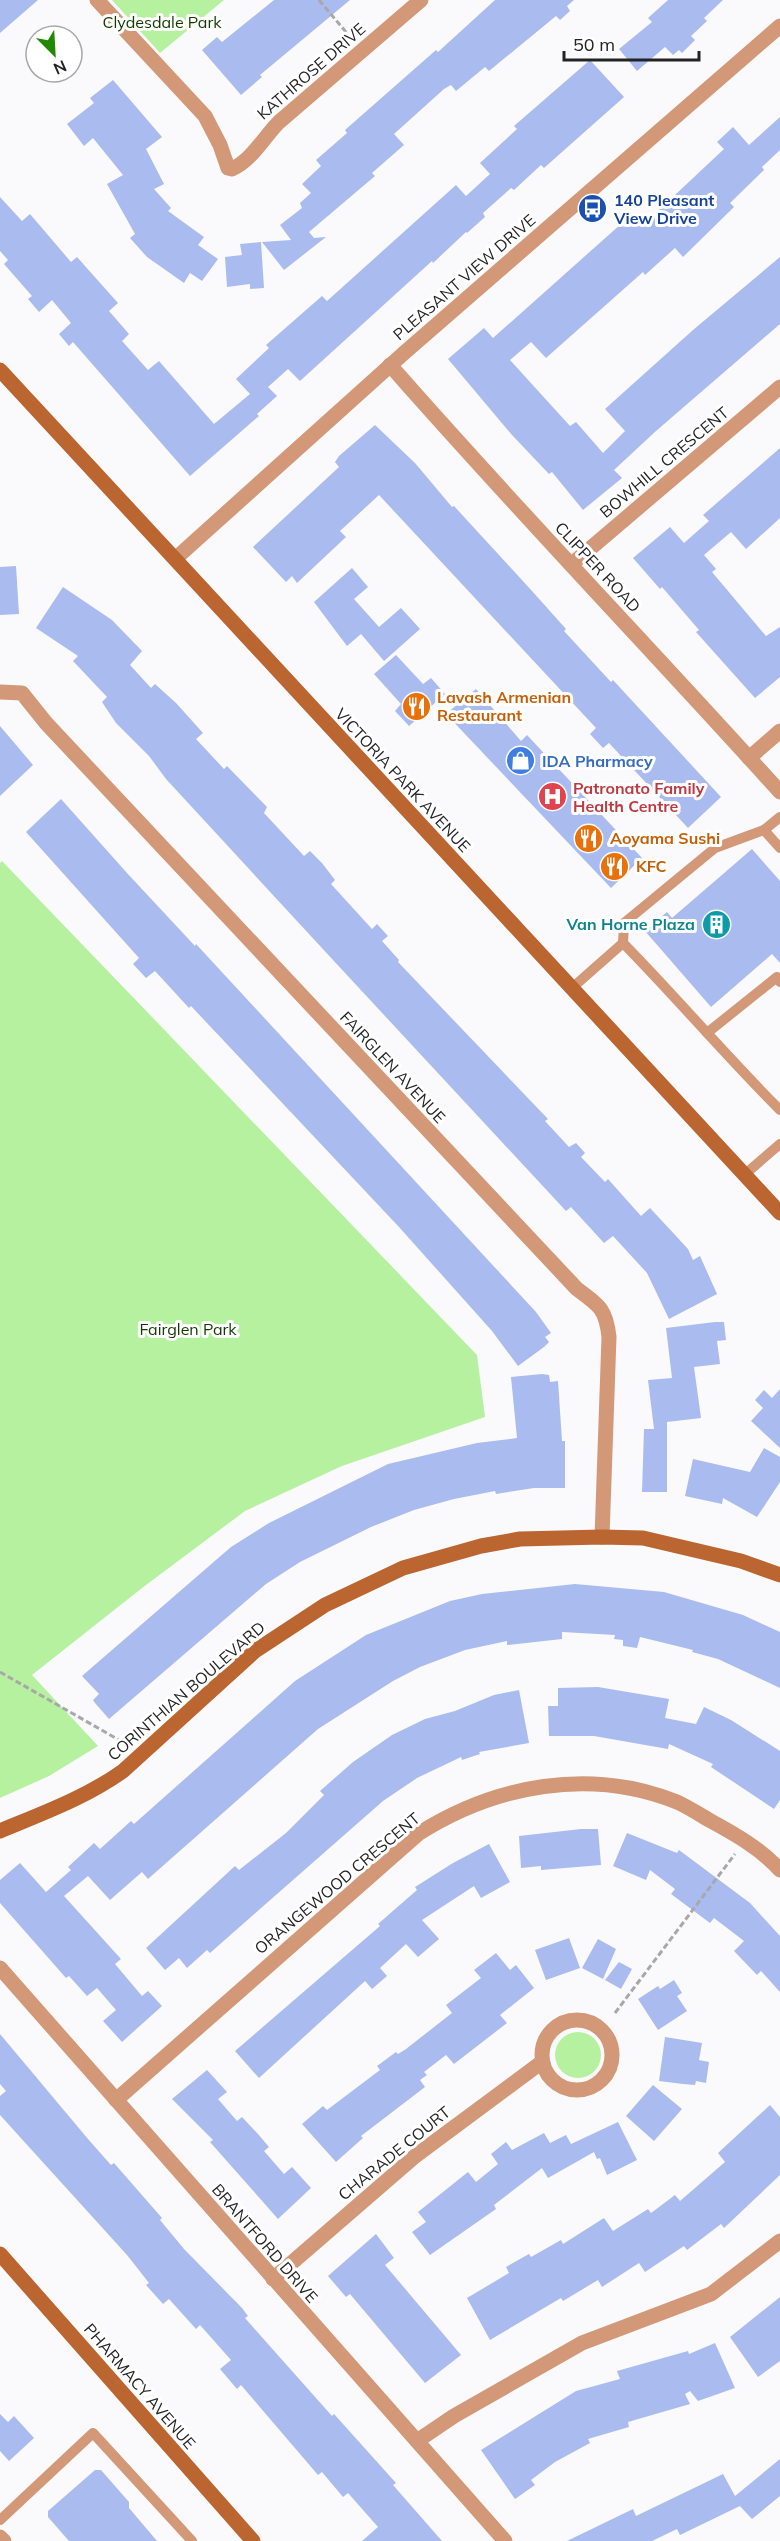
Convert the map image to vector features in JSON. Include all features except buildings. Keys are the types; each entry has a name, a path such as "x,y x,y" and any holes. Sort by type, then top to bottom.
{"street":[{"name":"KATHROSE DRIVE","path":"97,0 205,116 220,145 228,168 232,169 249,158 263,138 279,122 421,0"},
{"name":"PLEASANT VIEW DRIVE","path":"175,559 390,365 780,26"},
{"name":"CLIPPER ROAD","path":"390,365 477,466 572,564 780,792"},
{"name":"VICTORIA PARK AVENUE","path":"0,370 780,1213"},
{"name":"BOWHILL CRESCENT","path":"572,564 780,387"},
{"name":"FAIRGLEN AVENUE","path":"0,692 22,693 46,723 568,1280 598,1304 607,1318 609,1337 602,1537"},
{"path":"749,758 780,731"},
{"name":"CORINTHIAN BOULEVARD","path":"0,1831 99,1788 123,1771 255,1651 325,1605 403,1568 481,1546 520,1539 602,1537 643,1538 741,1561 780,1575"},
{"name":"ORANGEWOOD CRESCENT","path":"116,2100 418,1834 476,1803 533,1787 553,1785 585,1783 628,1788 678,1803 736,1834 778,1864"},
{"name":"BRANTFORD DRIVE","path":"0,1968 505,2541"},
{"path":"574,2020 597,2026 606,2035 611,2045 610,2068 596,2085 585,2090 563,2088 553,2082 542,2062 546,2039 563,2023 574,2020"},
{"name":"CHARADE COURT","path":"273,2279 414,2157 542,2062"},
{"path":"417,2441 463,2411 582,2343 711,2294 780,2241"},
{"name":"PHARMACY AVENUE","path":"0,2254 252,2541"},
{"path":"0,2537 4,2541"}],"lane":[{"path":"572,988 623,943 624,923 715,848 764,830 780,817"},
{"path":"764,830 780,848"},
{"path":"623,943 737,1068 780,1110"},
{"path":"707,1033 777,977 780,982"},
{"path":"744,1175 780,1144"},
{"path":"0,2520 93,2433 192,2541"}],"path":[{"path":"319,0 351,38"},
{"path":"0,1672 119,1740"},
{"path":"615,2013 738,1850"}],"green space":[{"name":"Clydesdale Park","path":"112,0 224,0 160,53"},
{"name":"Fairglen Park","path":"2,861 477,1355 485,1417 342,1466 245,1511 142,1588 32,1675 98,1746 49,1776 0,1798 0,863"},
{"path":"578,2032 594,2039 601,2055 594,2071 578,2078 562,2071 555,2055 562,2039"}],"place":[{"name":"140 Pleasant View Drive","path":"593,209"},
{"name":"Lavash Armenian Restaurant","path":"416,706"},
{"name":"IDA Pharmacy","path":"521,761"},
{"name":"Patronato Family Health Centre","path":"552,797"},
{"name":"Aoyama Sushi","path":"589,838"},
{"name":"KFC","path":"615,866"},
{"name":"Van Horne Plaza","path":"716,924"}]}
